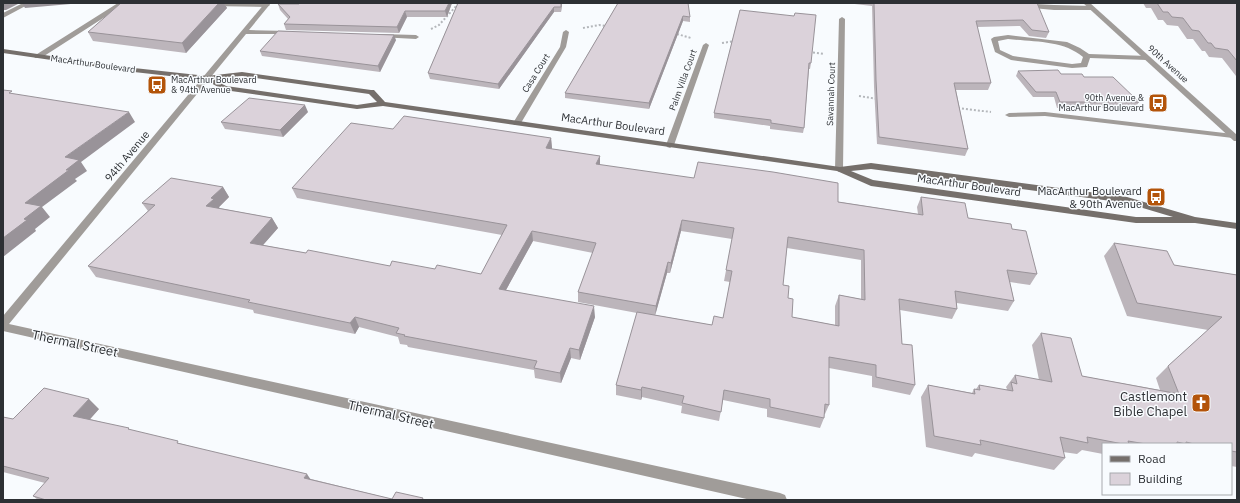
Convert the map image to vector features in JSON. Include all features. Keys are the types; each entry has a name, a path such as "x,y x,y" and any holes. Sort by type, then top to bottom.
{"main road":[{"name":"MacArthur Boulevard","path":"3,51 134,70 207,78 242,74 364,91 371,92 383,104"},
{"name":"MacArthur Boulevard","path":"207,78 224,88 357,107 383,104 839,169 871,166 1127,200 1195,220"},
{"name":"MacArthur Boulevard","path":"839,169 871,183 1136,220 1195,220 1237,226"}],"street":[{"path":"3,16 28,3"},
{"path":"999,3 1054,8 1089,6"},
{"path":"38,56 121,4 137,4"},
{"path":"200,4 268,4"},
{"name":"94th Avenue","path":"3,324 268,4"},
{"name":"90th Avenue","path":"1089,6 1235,137"},
{"name":"Savannah Court","path":"839,169 839,94 842,57 842,19"},
{"path":"245,32 297,33"},
{"name":"Casa Court","path":"516,123 563,48 566,32"},
{"path":"376,36 416,37"},
{"path":"1087,56 1084,64 1072,66 1011,58 997,51 994,39 1008,37 1066,44 1078,49 1087,56 1147,58"},
{"name":"Palm Villa Court","path":"670,145 706,45"},
{"path":"1009,115 1046,114 1235,137"},
{"name":"Thermal Street","path":"3,327 780,500"}],"path":[{"path":"416,37 439,25 460,3"},
{"path":"566,32 599,25 607,26"},
{"path":"674,33 681,34 706,45 736,41"},
{"path":"804,51 842,57"},
{"path":"839,94 886,100"},
{"path":"955,108 1009,115"}],"building":[{"path":"121,3 219,3 182,43 88,32"},
{"path":"449,3 445,11 405,11 397,27 284,24 290,17 278,4"},
{"path":"458,3 561,3 561,7 554,7 498,84 428,73"},
{"path":"618,3 688,3 690,17 683,16 649,103 565,93"},
{"path":"874,3 1037,3 1049,32 1032,30 1023,20 976,21 991,83 954,83 968,149 879,137"},
{"path":"1157,3 1237,3 1237,61 1228,50 1215,48 1211,43 1208,43 1199,31 1192,30 1183,18 1172,17 1168,12 1163,12"},
{"path":"740,10 794,16 795,13 816,15 811,63 809,63 804,128 771,123 771,120 714,113"},
{"path":"278,31 394,35 378,66 260,51"},
{"path":"1058,70 1061,74 1082,74 1084,77 1113,77 1139,102 1060,102 1056,92 1036,92 1018,71"},
{"path":"3,90 12,91 9,93 129,112 65,157 79,160 66,170 69,170 25,203 41,206 24,219 27,220 3,238"},
{"path":"249,98 305,105 280,130 221,122"},
{"path":"404,116 551,138 546,148 600,156 596,164 694,178 698,162 773,172 838,183 838,202 923,215 921,197 965,203 968,218 1011,224 1012,229 1026,231 1037,274 1007,270 1014,301 955,291 957,309 899,299 902,344 912,345 915,385 876,377 876,365 829,357 829,405 825,404 824,418 770,407 770,399 724,390 721,412 682,403 684,396 642,387 641,390 616,385 637,312 712,325 714,316 723,318 732,271 726,270 734,228 682,220 671,263 668,262 656,306 578,292 596,243 532,231 499,289 594,306 579,350 570,348 560,373 534,368 537,361 404,336 405,335 396,333 399,328 355,317 350,323 248,302 250,300 88,266 155,205 142,203 171,178 223,187 211,198 214,199 206,206 272,218 250,243 306,253 308,250 390,266 392,261 435,269 437,265 481,274 507,225 292,188 351,123 393,129","holes":["788,237 864,250 865,300 839,295 839,326 792,317 793,299 788,298 789,286 783,285"]},
{"path":"1114,243 1167,251 1174,265 1237,275 1237,452 1232,451 1232,443 1140,443 1128,441 1129,443 1118,443 1087,437 1088,443 1060,437 1065,458 980,440 981,445 934,436 928,385 975,394 974,389 980,390 979,385 1013,391 1011,382 1017,384 1015,375 1052,382 1041,333 1071,338 1082,376 1179,394 1168,366 1222,317 1137,303"},
{"path":"44,388 89,399 73,416 129,428 128,429 178,441 177,443 307,474 304,478 392,499 396,492 423,498 422,500 46,500 33,496 49,478 3,466 3,417 13,419"}],"place":[{"name":"MacArthur Boulevard & 94th Avenue","path":"157,85"},
{"name":"90th Avenue & MacArthur Boulevard","path":"1158,103"},
{"name":"MacArthur Boulevard & 90th Avenue","path":"1156,197"},
{"name":"Castlemont Bible Chapel","path":"1201,403"}]}
